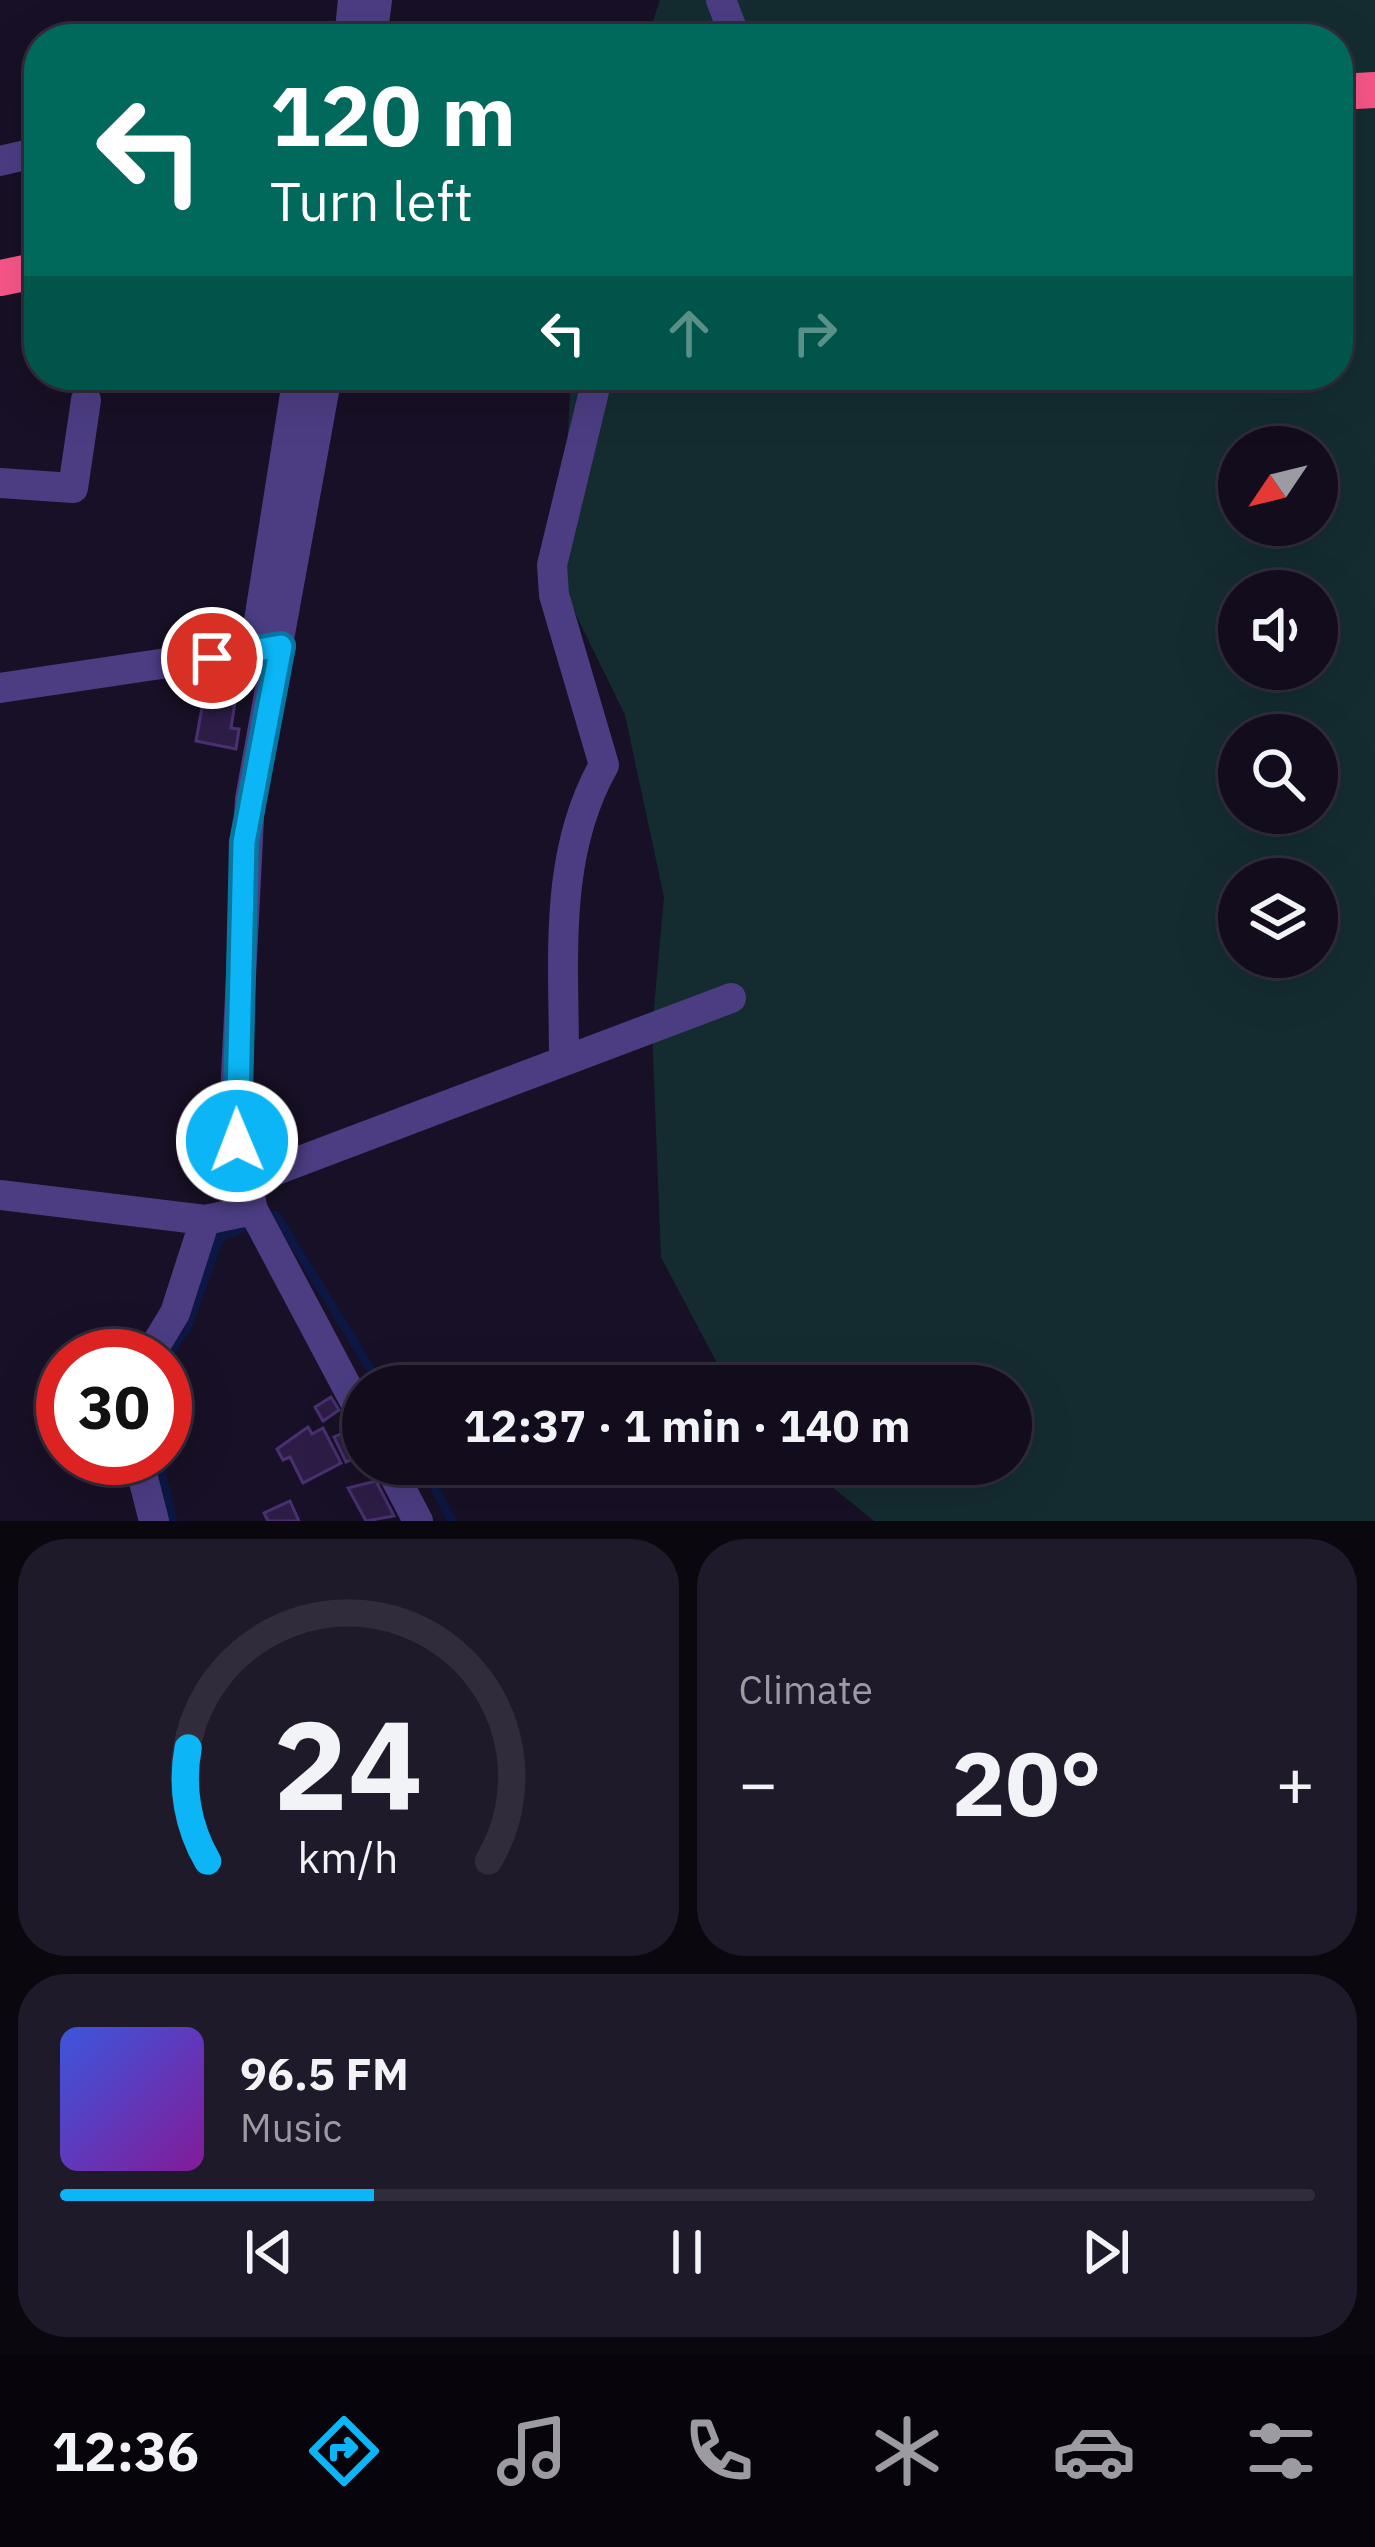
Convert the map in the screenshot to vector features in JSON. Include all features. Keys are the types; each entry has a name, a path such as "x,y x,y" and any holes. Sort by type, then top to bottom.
{"street":[{"path":"296,390 244,842 237,1141 250,1196 342,1376"},
{"path":"267,649 325,390"},
{"path":"564,1058 564,886 583,801 604,765 554,595 552,565 594,390"},
{"path":"0,483 73,488 86,400"},
{"path":"0,688 267,649"},
{"path":"0,1195 205,1220 564,1058 731,998"},
{"path":"165,1329 175,1313 205,1220"},
{"path":"145,1485 154,1521"},
{"path":"399,1485 418,1521"}],"green space":[{"path":"660,0 1375,0 1375,1521 874,1521 830,1485 1032,1485 1032,1365 718,1365 661,1257 652,1030 664,897 625,715 560,582 570,390 1353,390 1353,24 652,24"}],"building":[{"path":"205,691 236,696 231,728 239,729 236,749 196,741"},
{"path":"331,1397 339,1410 323,1421 315,1407"},
{"path":"308,1427 312,1434 323,1428 341,1463 303,1483 290,1457 283,1460 277,1449"},
{"path":"378,1485 394,1516 366,1521 348,1488"},
{"path":"290,1501 299,1521 268,1521 264,1513"}],"waterway":[{"path":"186,1329 220,1237 276,1215 368,1365"},
{"path":"164,1485 173,1521"},
{"path":"433,1485 452,1521"}],"route":[{"path":"212,658 281,646 244,842 237,1141"}]}
